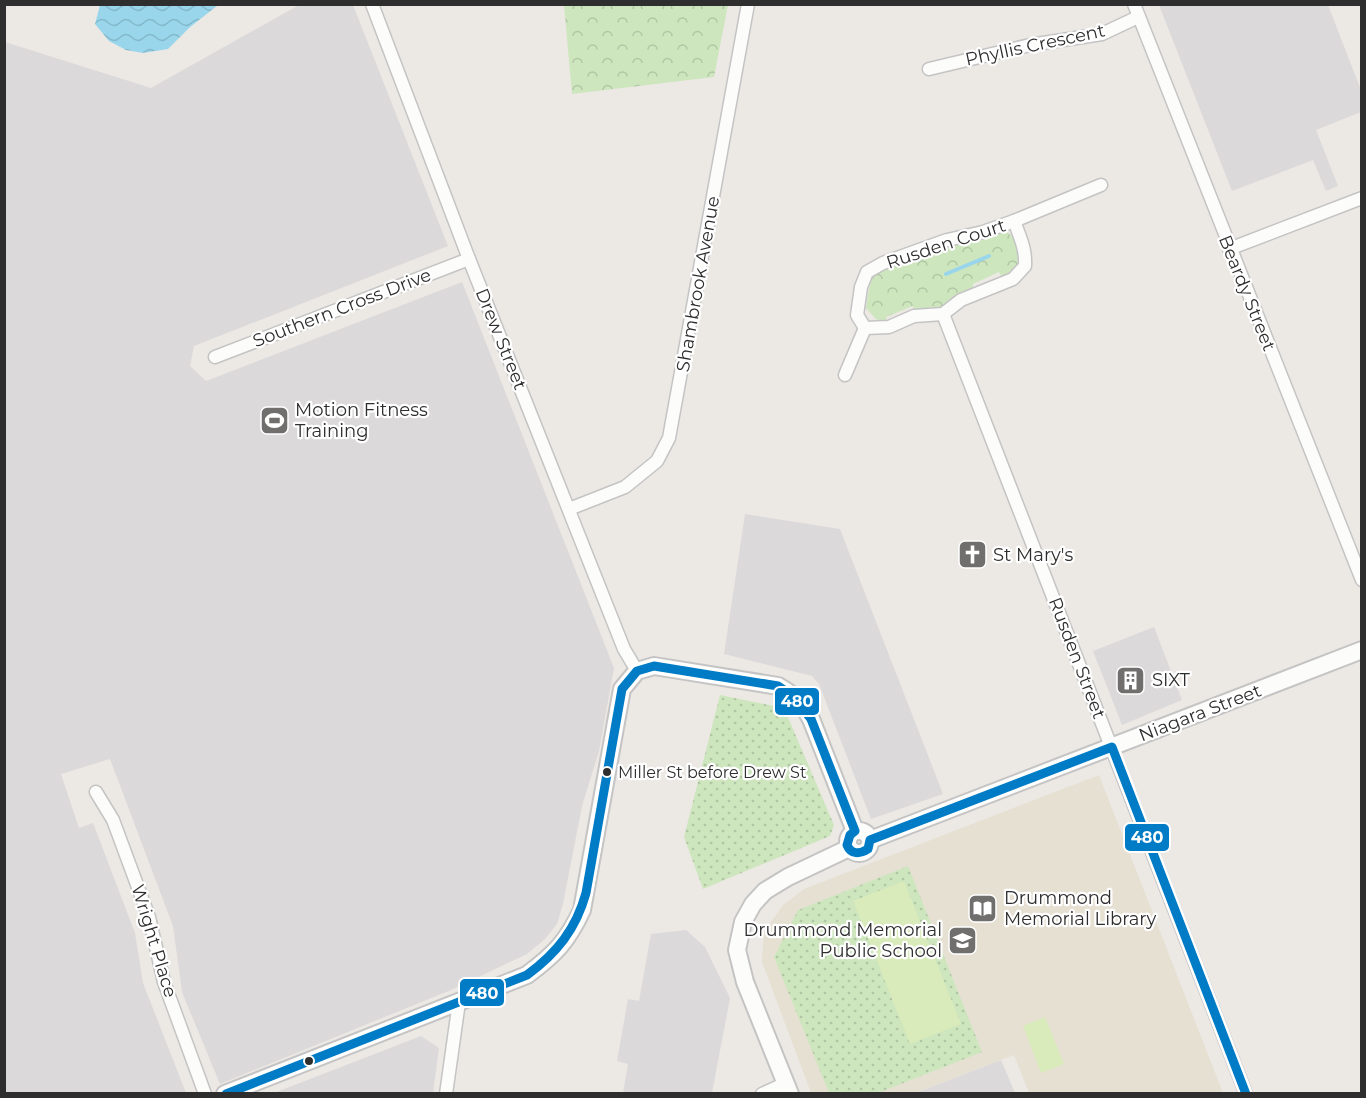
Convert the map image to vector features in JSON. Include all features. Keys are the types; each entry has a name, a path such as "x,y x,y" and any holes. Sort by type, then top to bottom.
{"street":[{"name":"Drew Street","path":"372,4 469,259 624,649 637,671"},
{"name":"Shambrook Avenue","path":"569,508 625,487 657,461 669,438 748,4"},
{"name":"Phyllis Crescent","path":"929,69 1030,45 1102,33 1136,11"},
{"name":"Beardy Street","path":"1136,11 1362,580"},
{"name":"Rusden Court","path":"1014,221 1024,244 1025,266 1013,279 961,300 943,314 914,316 889,327 865,328 857,315 861,287 867,272 883,263 947,240 983,232 1014,221 1101,185"},
{"path":"1229,249 1362,198"},
{"name":"Southern Cross Drive","path":"214,357 469,259"},
{"name":"Rusden Street","path":"943,314 1246,1094"},
{"path":"845,375 865,328"},
{"name":"Niagara Street","path":"863,835 1112,747 1362,650"},
{"path":"225,1094 527,975 561,947 582,910 622,689 637,671 654,666 778,686 791,693 802,702 812,718 863,835 848,838 849,848 788,877 765,891 753,904 743,922 737,950 745,982 788,1088 762,1094"},
{"name":"Wright Place","path":"96,792 113,820 149,917 164,982 206,1094"},
{"path":"446,1094 459,1002"}],"shaded area":[{"path":"299,5 353,5 448,246 194,346 190,366 206,381 462,282 614,668 599,751 582,806 563,904 557,924 545,939 527,954 451,990 220,1084 182,992 173,926 110,759 61,774 79,828 93,823 135,933 143,983 186,1093 5,1093 5,42 151,88"},
{"path":"1159,5 1328,5 1361,90 1361,112 1316,130 1338,186 1326,191 1313,160 1232,191"},
{"path":"745,514 840,529 943,794 871,819 819,684 812,676 724,654"},
{"name":"SIXT","path":"1154,627 1182,700 1122,725 1093,651"},
{"name":"Drummond Memorial Public School","path":"1099,775 1223,1093 1029,1093 1014,1055 915,1093 811,1093 762,962 764,932 783,905 804,889"},
{"path":"686,930 705,947 730,998 712,1093 623,1093 628,1064 617,1061 628,999 639,1001 651,934"},
{"path":"421,1036 439,1048 433,1093 274,1093"},
{"path":"1001,1060 1015,1093 915,1093"}],"green space":[{"path":"564,5 728,5 714,77 572,94"},
{"path":"1005,230 1018,244 1021,258 1021,263 1009,275 1002,277 999,272 973,284 973,288 961,292 943,307 931,307 915,312 913,306 886,317 888,323 876,319 866,308 871,281 884,268 903,260 905,264 946,250 944,245"},
{"path":"720,695 784,708 834,825 830,836 703,889 684,837"},
{"path":"908,866 982,1052 878,1093 829,1093 774,957 798,910"},
{"path":"904,881 961,1024 910,1044 853,901"},
{"path":"1045,1017 1064,1064 1041,1073 1023,1026"}],"water":[{"path":"100,4 218,5 189,28 168,49 143,53 126,50 109,41 95,24"}],"waterway":[{"path":"946,274 989,256"}],"transit line":[{"name":"480","path":"226,1094 527,975 547,958 571,929 586,893 622,689 637,671 654,666 778,686 793,696 811,719 855,831 850,835 847,845 851,851 856,853 868,849 870,840 1112,747 1246,1094"}],"place":[{"name":"Motion Fitness Training","path":"274,420"},
{"name":"St Mary's","path":"972,555"},
{"name":"SIXT","path":"1131,680"},
{"name":"Miller St before Drew St","path":"607,772"},
{"name":"Drummond Memorial Library","path":"983,908"},
{"name":"Drummond Memorial Public School","path":"963,940"}]}
